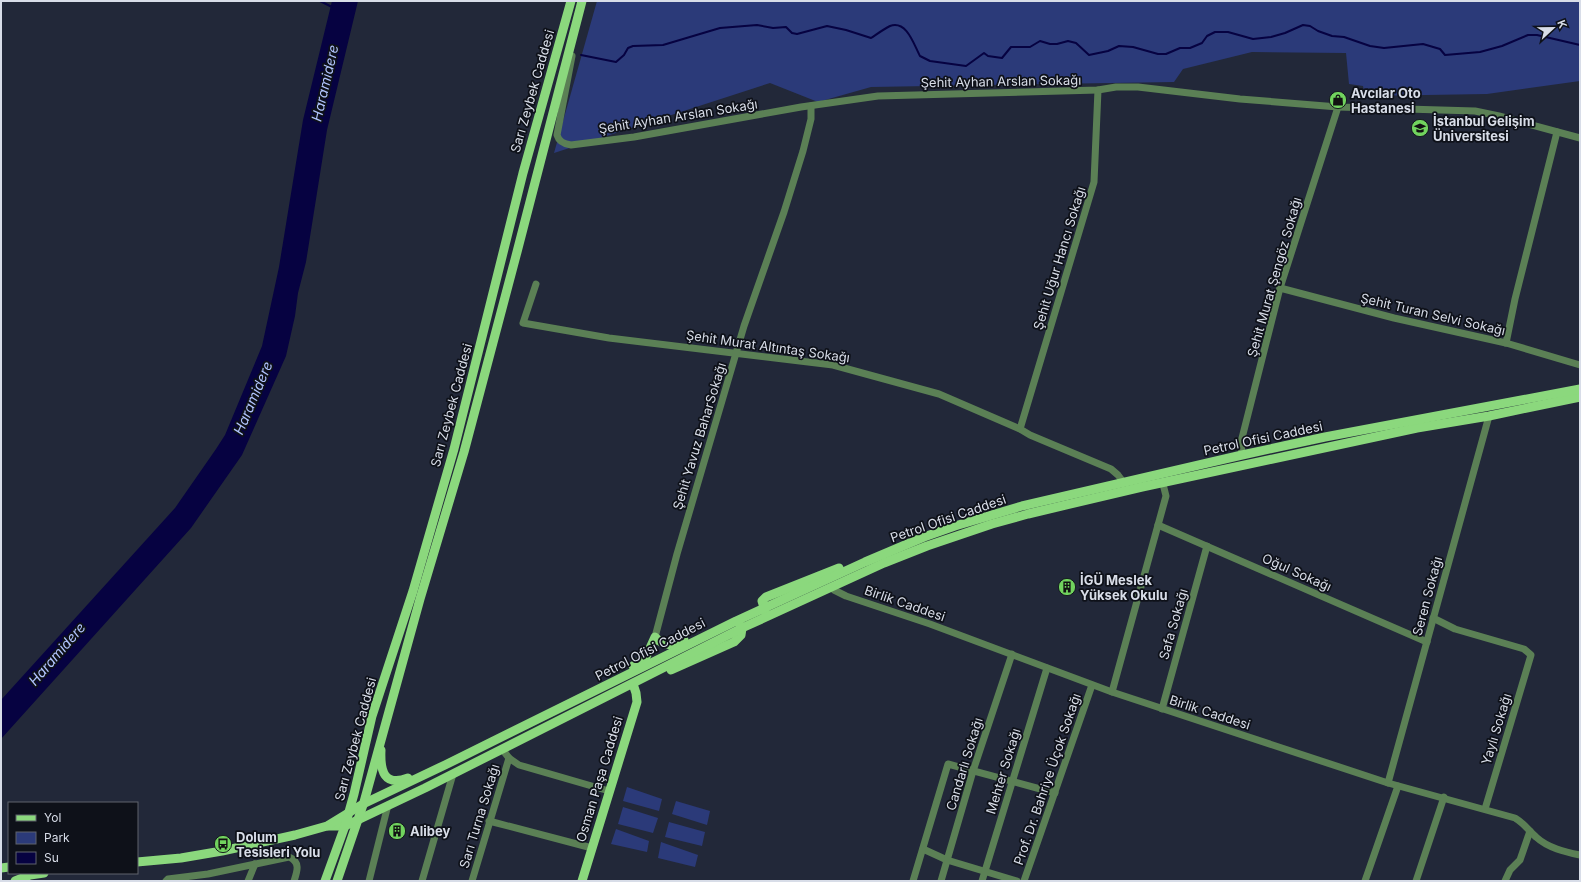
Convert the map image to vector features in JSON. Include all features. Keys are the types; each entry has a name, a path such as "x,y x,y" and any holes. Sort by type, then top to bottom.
{"main road":[{"name":"Sarı Zeybek Caddesi","path":"324,881 345,826 372,716 413,591 454,449 523,173 571,1"},
{"name":"Sarı Zeybek Caddesi","path":"337,881 363,804 464,452 581,4"},
{"name":"Petrol Ofisi Caddesi","path":"765,612 762,601 766,597 871,555 897,548 955,526 1022,506 1325,437 1580,388"},
{"name":"Petrol Ofisi Caddesi","path":"138,862 180,858 222,851 295,835 327,826 363,804 736,621 765,612 831,587 906,554 992,524 1053,508 1417,428 1489,416 1580,397"},
{"path":"1160,474 1163,484"},
{"name":"Petrol Ofisi Caddesi","path":"327,826 345,826 358,818 453,774 633,684 687,664 734,642 741,635 742,628 765,612"},
{"path":"593,692 606,682 642,661 649,652 655,637 664,644 676,645 731,619 736,621 742,628"},
{"name":"Osman Paşa Caddesi","path":"582,881 636,702 636,693 633,684"},
{"path":"383,731 380,762 384,775 387,778 393,781 401,780 445,765"},
{"path":"15,881 37,874"}],"street":[{"name":"Şehit Ayhan Arslan Sokağı","path":"581,4 557,135 560,141 571,145 634,137 811,106 878,96 1098,90 1116,87 1138,87 1240,99 1338,107 1476,111 1580,138"},
{"name":"Şehit Uğur Hancı Sokağı","path":"1020,429 1094,182 1098,90"},
{"name":"Şehit Yavuz BaharSokağı","path":"655,637 676,554 744,326 784,212 801,158 811,120 811,106"},
{"name":"Şehit Murat Şengöz Sokağı","path":"1242,455 1241,442 1280,288 1338,107"},
{"path":"1506,343 1515,299 1557,132"},
{"name":"Şehit Murat Altıntaş Sokağı","path":"536,284 523,322 609,338 833,365 854,370 939,394 1020,429 1030,435 1111,469 1124,483"},
{"name":"Şehit Turan Selvi Sokağı","path":"1280,288 1394,318 1506,343 1580,365"},
{"name":"Seren Sokağı","path":"1388,783 1489,416"},
{"path":"1112,692 1166,496 1163,484"},
{"name":"Oğul Sokağı","path":"1158,525 1427,642"},
{"name":"Safa Sokağı","path":"1162,708 1207,546"},
{"name":"Birlik Caddesi","path":"831,587 846,596 930,624 1112,692 1388,783 1444,797 1515,818 1524,824 1536,838 1562,851 1580,855"},
{"name":"Yaylı Sokağı","path":"1433,618 1455,629 1524,649 1531,656 1485,809"},
{"name":"Candarlı Sokağı","path":"941,881 973,771 1012,654"},
{"name":"Mehter Sokağı","path":"982,881 1047,668"},
{"name":"Prof. Dr. Bahriye Üçok Sokağı","path":"1024,881 1092,685"},
{"path":"502,750 509,758 519,765 609,790"},
{"name":"Sarı Turna Sokağı","path":"474,880 489,821 509,758"},
{"path":"913,881 948,764 1055,794"},
{"path":"422,881 453,774"},
{"path":"1365,881 1398,786"},
{"path":"1416,881 1444,797"},
{"path":"369,881 388,804"},
{"path":"489,821 592,848"},
{"path":"1505,881 1510,870 1520,860 1530,831"},
{"path":"923,848 947,860 1017,881"},
{"path":"166,881 168,879 207,878 255,864 289,857 293,859 298,867 294,881"},
{"path":"248,881 255,864"}],"green space":[{"path":"597,1 1580,1 1580,81 1487,94 1365,96 1363,86 1349,84 1346,53 1252,52 1183,69 1174,82 871,87 818,102 770,83 554,153"},
{"path":"627,787 662,799 659,811 623,801"},
{"path":"676,801 710,811 707,825 672,814"},
{"path":"623,807 658,818 653,833 618,824"},
{"path":"669,822 705,832 702,846 665,837"},
{"path":"616,829 649,841 647,852 611,844"},
{"path":"661,842 698,855 695,867 658,858"}],"water":[{"name":"Haramidere","path":"332,1 358,1 327,130 306,262 298,293 295,316 286,356 242,455 191,528 1,739 1,700 175,508 225,435 262,346 279,267 303,120"}],"waterway":[{"path":"320,1 332,7"},
{"path":"581,55 616,62 624,55 628,48 633,46 663,45 720,28 757,25 773,28 786,27 792,33 797,34 827,26 871,38 890,26 896,25 905,30 909,35 920,56 930,61 966,66 984,53 988,56 1002,58 1011,47 1030,47 1040,41 1050,44 1068,41 1076,43 1089,55 1108,51 1119,46 1133,47 1158,54 1166,54 1180,48 1190,48 1202,43 1207,36 1215,32 1228,32 1253,39 1271,37 1303,25 1310,26 1318,31 1332,36 1344,37 1370,46 1384,48 1423,44 1440,49 1445,55 1480,52 1502,46 1528,35 1537,35 1580,45"}],"place":[{"name":"Avcılar Oto Hastanesi","path":"1338,100"},
{"name":"İstanbul Gelişim Üniversitesi","path":"1420,128"},
{"name":"İGÜ Meslek Yüksek Okulu","path":"1067,587"},
{"name":"Alibey","path":"397,831"},
{"name":"Dolum Tesisleri Yolu","path":"223,844"}]}
